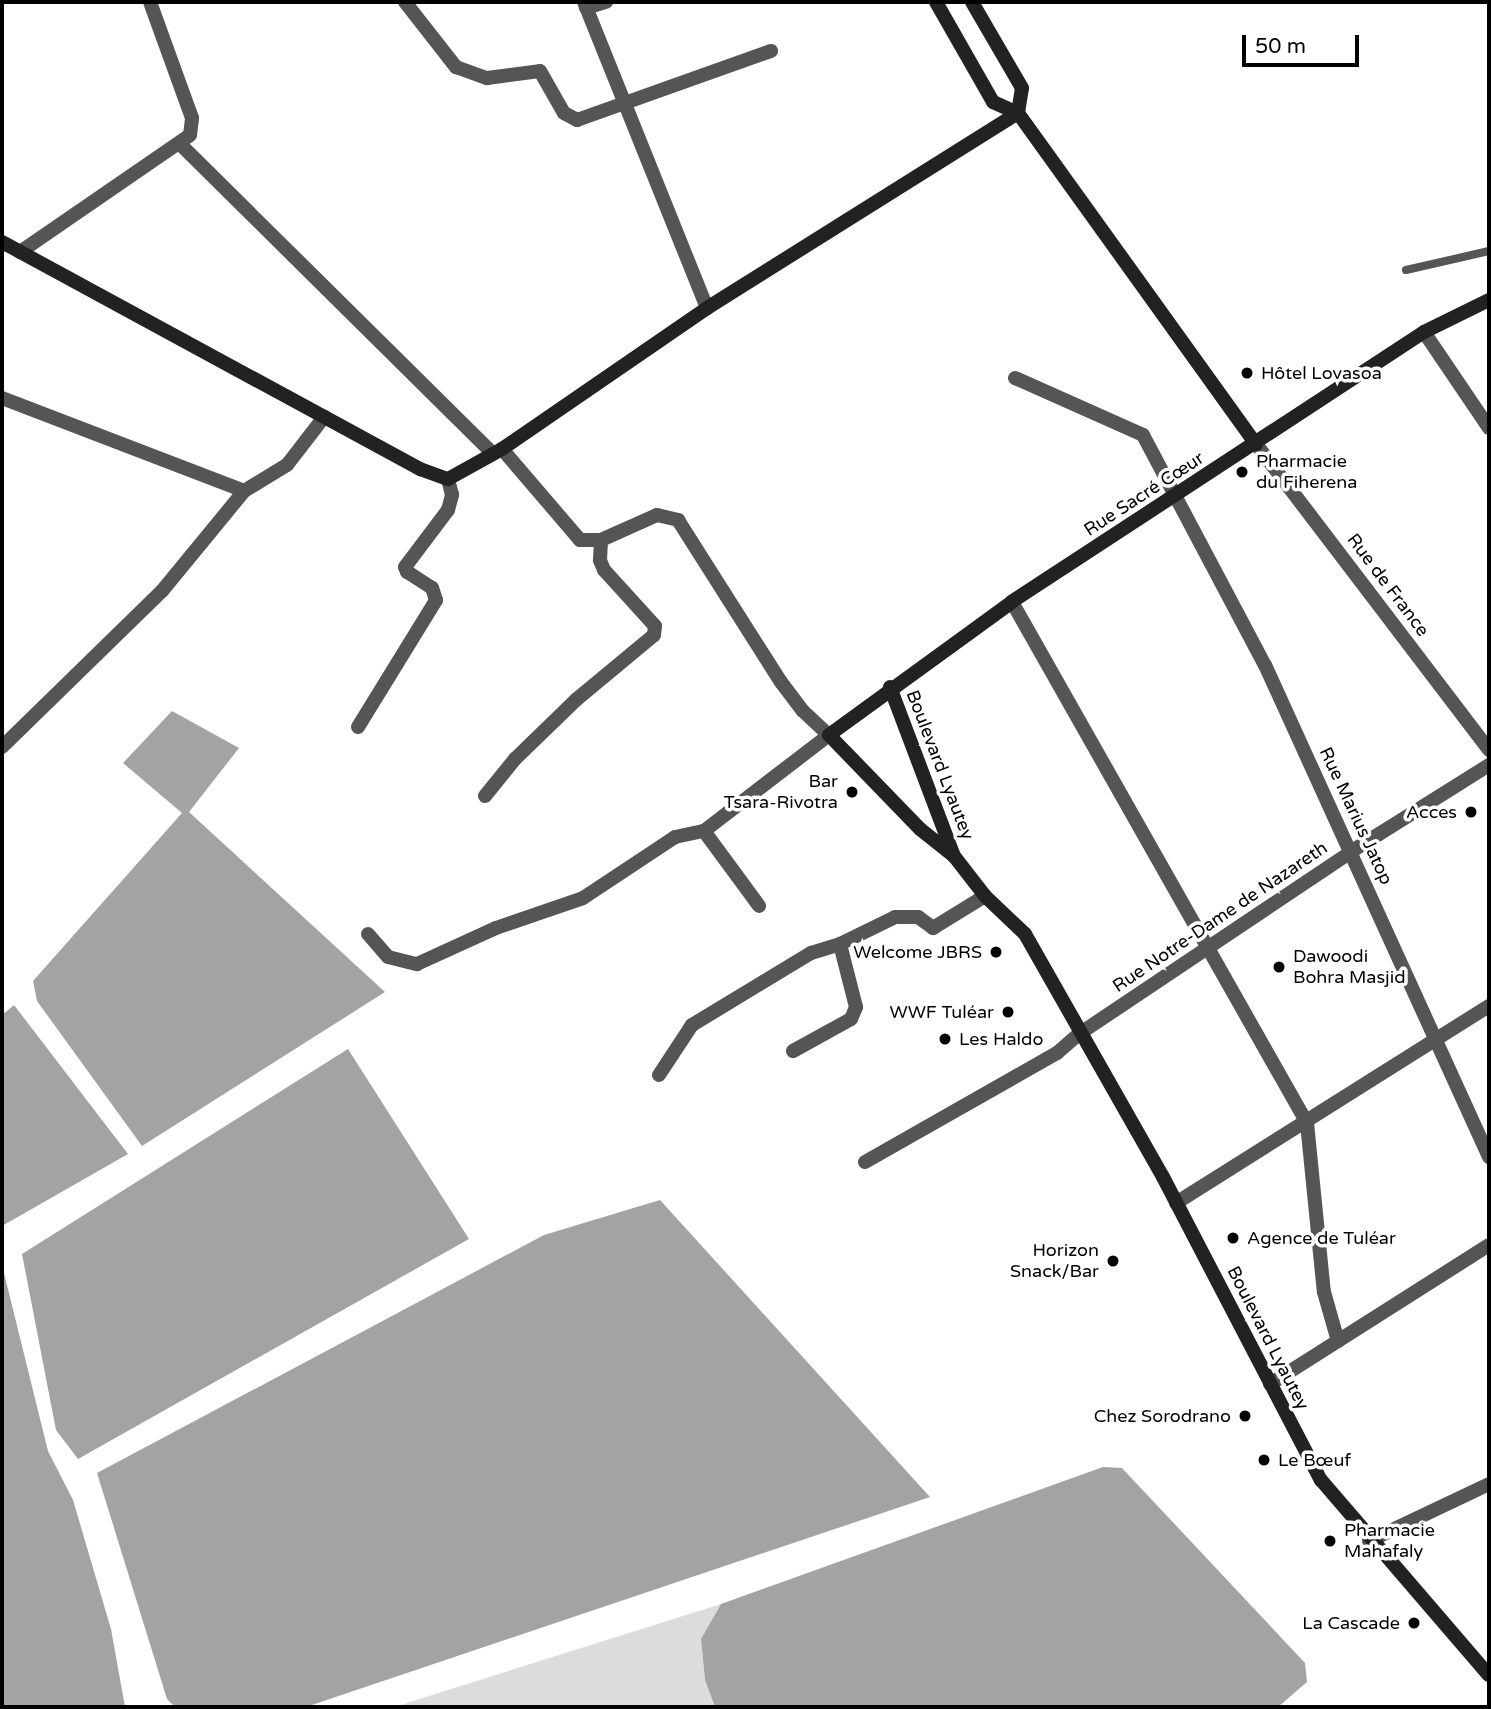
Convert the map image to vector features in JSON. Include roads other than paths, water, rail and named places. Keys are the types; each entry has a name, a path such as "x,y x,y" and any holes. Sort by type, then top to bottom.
{"street":[{"path":"20,252 190,135 192,118 150,2"},
{"path":"405,2 456,68 487,78 540,71 569,118 626,106 771,51"},
{"path":"606,2 585,5 707,308"},
{"path":"936,2 993,102 1018,113 1256,444"},
{"path":"2,242 420,469 448,479 497,451 707,308 1018,113 1022,88 972,2"},
{"path":"180,144 497,451 580,540 601,540 657,514 678,520 781,682 803,711 829,735 705,831 675,837 583,898 496,928 417,964 388,957 368,934"},
{"name":"Rue Sacré Cœur","path":"829,735 890,687 1012,602 1424,332 1489,300"},
{"path":"1424,332 1489,428"},
{"name":"Rue Marius Jatop","path":"1015,378 1143,435 1265,665 1353,851 1434,1041 1489,1157"},
{"path":"2,398 244,491"},
{"path":"2,747 162,591 244,491 287,465 324,417"},
{"name":"Rue de France","path":"1256,444 1489,750"},
{"path":"358,727 436,600 432,588 407,572 405,566 447,510 452,495 448,479"},
{"path":"485,796 515,759 578,699 654,635 655,626 604,570 600,560 601,540"},
{"path":"1012,602 1212,948 1307,1123 1324,1292 1338,1341"},
{"name":"Boulevard Lyautey","path":"890,687 954,856"},
{"name":"Boulevard Lyautey","path":"829,735 920,829 954,856 985,896 1025,934 1176,1203 1321,1480 1370,1541 1489,1675"},
{"name":"Rue Notre-Dame de Nazareth","path":"865,1162 1057,1053 1079,1034 1212,948 1353,851 1489,765"},
{"path":"705,831 759,906"},
{"path":"659,1075 692,1025 811,953 840,944 895,917 918,917 933,928 985,896"},
{"path":"793,1051 851,1018 856,1007 840,944"},
{"path":"1176,1203 1489,1006"},
{"path":"1270,1384 1489,1245"},
{"path":"1370,1541 1489,1484"}],"lane":[{"path":"1406,270 1489,251"}],"place":[{"name":"Hôtel Lovasoa","path":"1247,373"},
{"name":"Pharmacie du Fiherena","path":"1242,472"},
{"name":"Bar Tsara-Rivotra","path":"852,792"},
{"name":"Acces","path":"1471,812"},
{"name":"Welcome JBRS","path":"996,952"},
{"name":"Dawoodi Bohra Masjid","path":"1279,967"},
{"name":"WWF Tuléar","path":"1008,1012"},
{"name":"Les Haldo","path":"945,1039"},
{"name":"Agence de Tuléar","path":"1233,1238"},
{"name":"Horizon Snack/Bar","path":"1113,1261"},
{"name":"Chez Sorodrano","path":"1245,1416"},
{"name":"Le Bœuf","path":"1264,1460"},
{"name":"Pharmacie Mahafaly","path":"1330,1541"},
{"name":"La Cascade","path":"1414,1623"}]}
